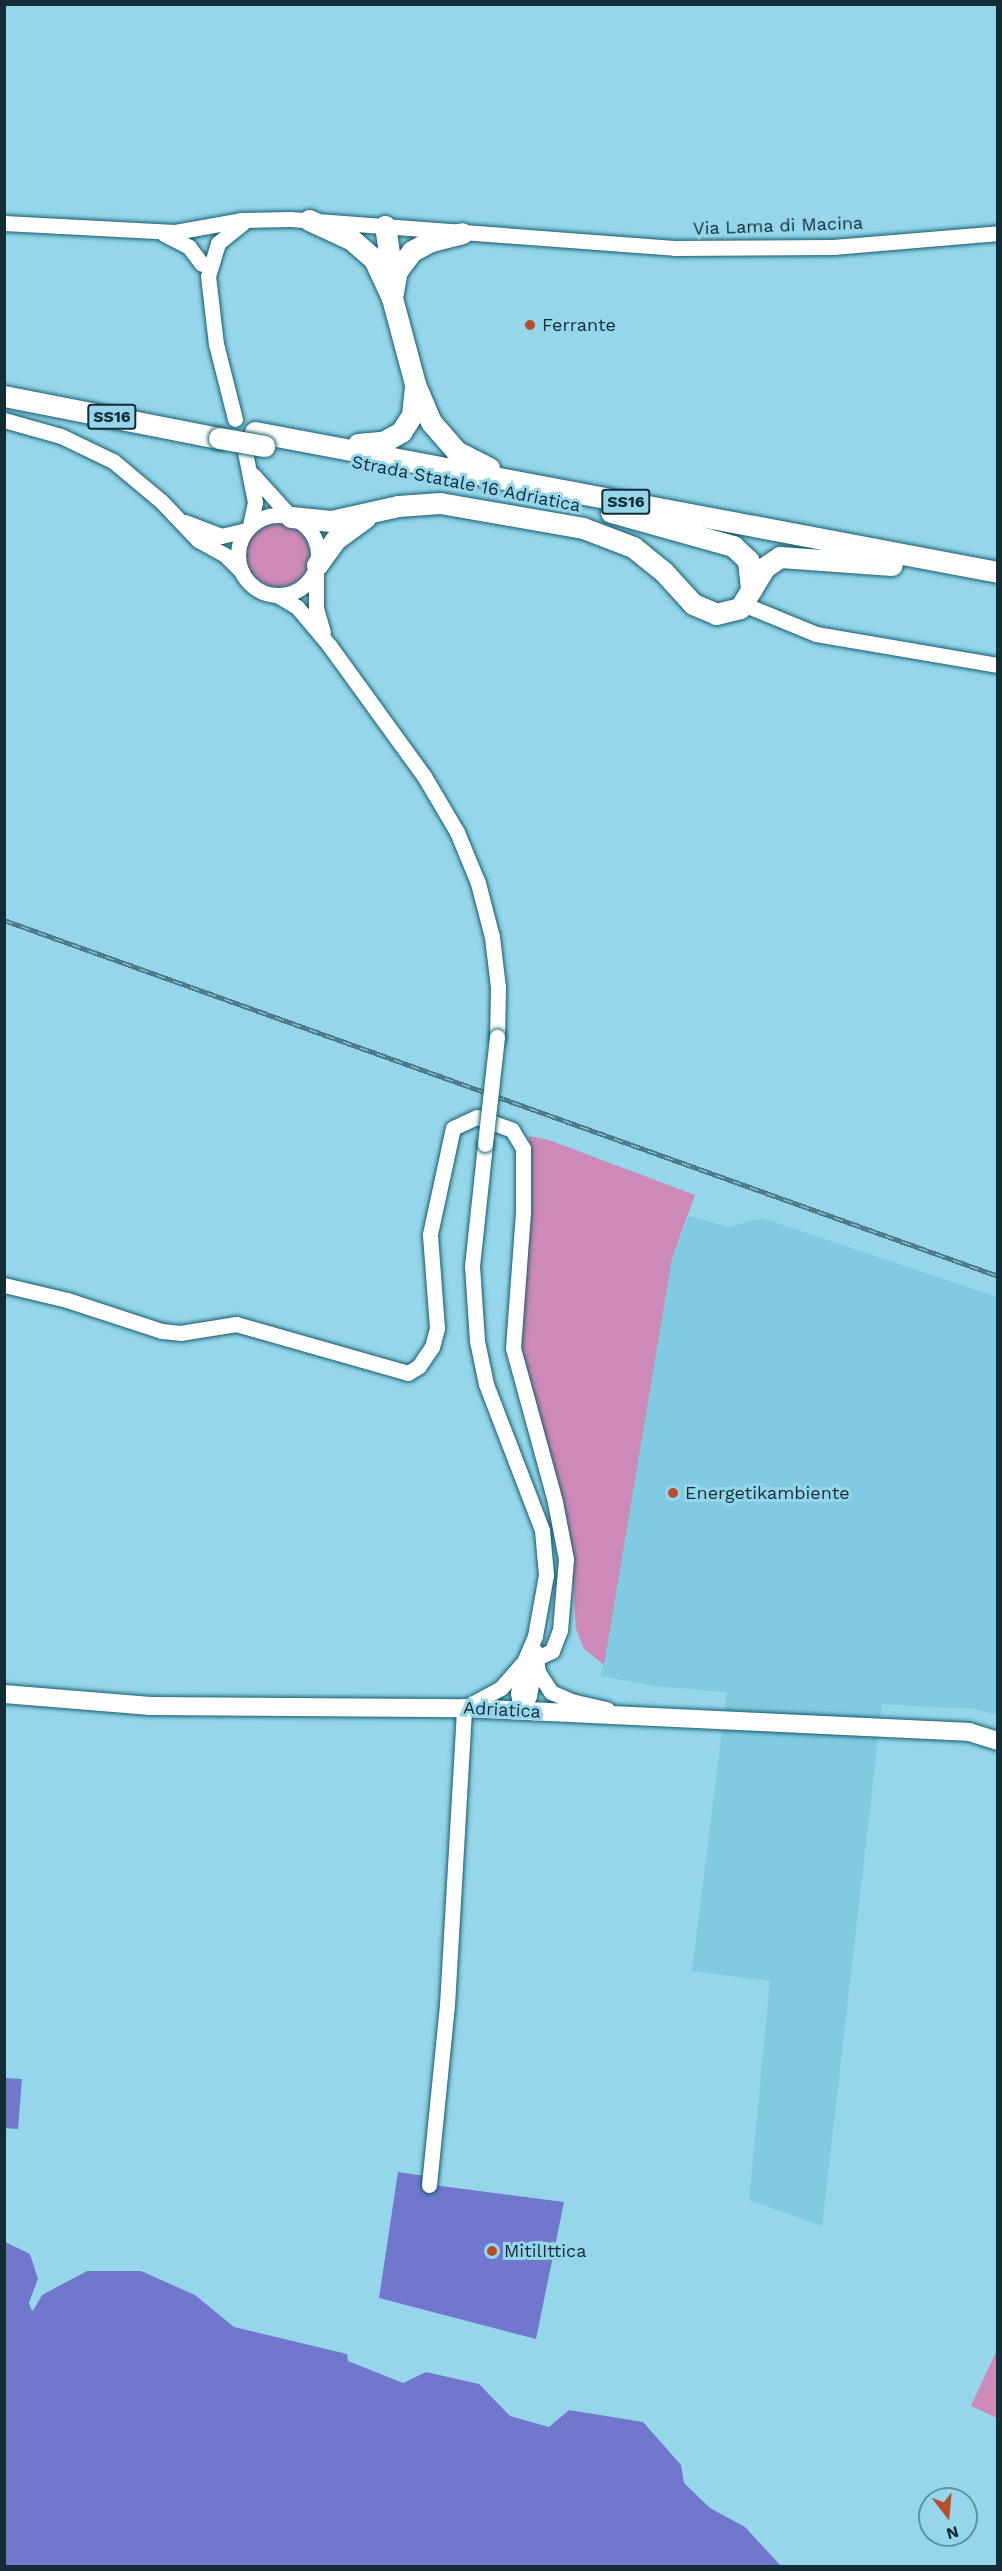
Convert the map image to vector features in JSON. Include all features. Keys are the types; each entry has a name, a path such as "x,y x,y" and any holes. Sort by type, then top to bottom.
{"highway":[{"name":"SS16","path":"309,220 358,244 379,267 393,290"},
{"name":"SS16","path":"385,226 393,290 415,384 434,426 465,458 576,492"},
{"path":"379,267 385,226"},
{"path":"393,290 401,263 416,248 462,233"},
{"name":"Strada Statale 16 Adriatica","path":"4,384 215,431 255,443 998,585"},
{"name":"SS16","path":"293,439 368,445 387,441 410,419 415,384"},
{"name":"Strada Statale 16 Adriatica","path":"4,396 215,431"},
{"name":"Strada Statale 16 Adriatica","path":"255,443 293,439 998,572"},
{"name":"SS16","path":"291,517 331,520 379,509 447,504 595,531 645,556 689,600 706,612 728,614 747,597 765,566 784,556 892,565"},
{"name":"SS16","path":"317,565 341,534 379,509"},
{"name":"SS16","path":"604,510 733,546 748,560 747,597"}],"main road":[{"name":"Adriatica","path":"4,1694 151,1706 464,1708 969,1732 998,1741"}],"street":[{"name":"Via Lama di Macina","path":"155,231 207,228 252,219 309,220 560,242 674,248 822,247 998,233"},
{"path":"206,270 214,251 226,234 252,219"},
{"path":"4,223 155,231 183,243 206,270"},
{"path":"207,228 214,251"},
{"path":"207,228 201,241 216,344 235,419"},
{"path":"4,420 53,433 102,454 133,476 183,521 199,541 226,556 259,590 277,595 297,607 329,645 433,790 469,857 493,945 497,1037 473,1258 473,1310 486,1384 545,1544 545,1583 530,1660 528,1699 521,1711"},
{"path":"242,572 238,551 255,506 251,472 255,443"},
{"path":"251,472 291,517 313,535 318,549 316,608 329,645"},
{"path":"183,521 220,536 248,528 270,516 291,517"},
{"path":"277,595 303,586 317,565"},
{"path":"747,597 816,634 998,665"},
{"path":"4,1285 67,1300 162,1331 180,1333 236,1324 408,1373 419,1366 432,1347 437,1328 430,1234 453,1128 477,1118 512,1130 523,1148 523,1212 511,1331 531,1422 563,1532 566,1559 560,1630 552,1651 530,1660 501,1688 464,1708 447,2005 429,2185"},
{"path":"535,1636 560,1630"},
{"path":"530,1660 544,1684 562,1698 652,1717"}],"shaded area":[{"path":"278,523 301,532 310,555 301,578 278,587 255,578 246,555 255,532"},
{"path":"529,1136 549,1140 695,1195 672,1258 604,1665 584,1649 576,1629 570,1534 522,1365 518,1331 531,1159"},
{"path":"689,1216 728,1227 762,1218 997,1297 997,1715 974,1709 882,1704 822,2226 749,2200 770,1981 692,1971 727,1692 654,1686 601,1676 672,1258"},
{"path":"997,2350 997,2418 971,2406"}],"water":[{"path":"4,2078 22,2079 18,2129 5,2128"},
{"path":"398,2172 425,2176 433,2185 564,2202 536,2339 379,2298"},
{"path":"5,2242 30,2254 38,2279 29,2303 33,2311 42,2295 87,2271 141,2271 195,2295 234,2327 347,2354 348,2361 403,2383 426,2372 479,2384 510,2416 549,2427 569,2410 643,2422 681,2465 684,2483 710,2508 745,2527 781,2566 5,2566"}],"pier":[{"path":"87,2268 42,2295 32,2311 29,2303 38,2279 41,2277 33,2305 41,2293"}],"railway":[{"path":"4,920 998,1276"}],"place":[{"name":"Ferrante","path":"530,325"},
{"name":"Energetikambiente","path":"673,1493"},
{"name":"MitilIttica","path":"492,2251"}]}
